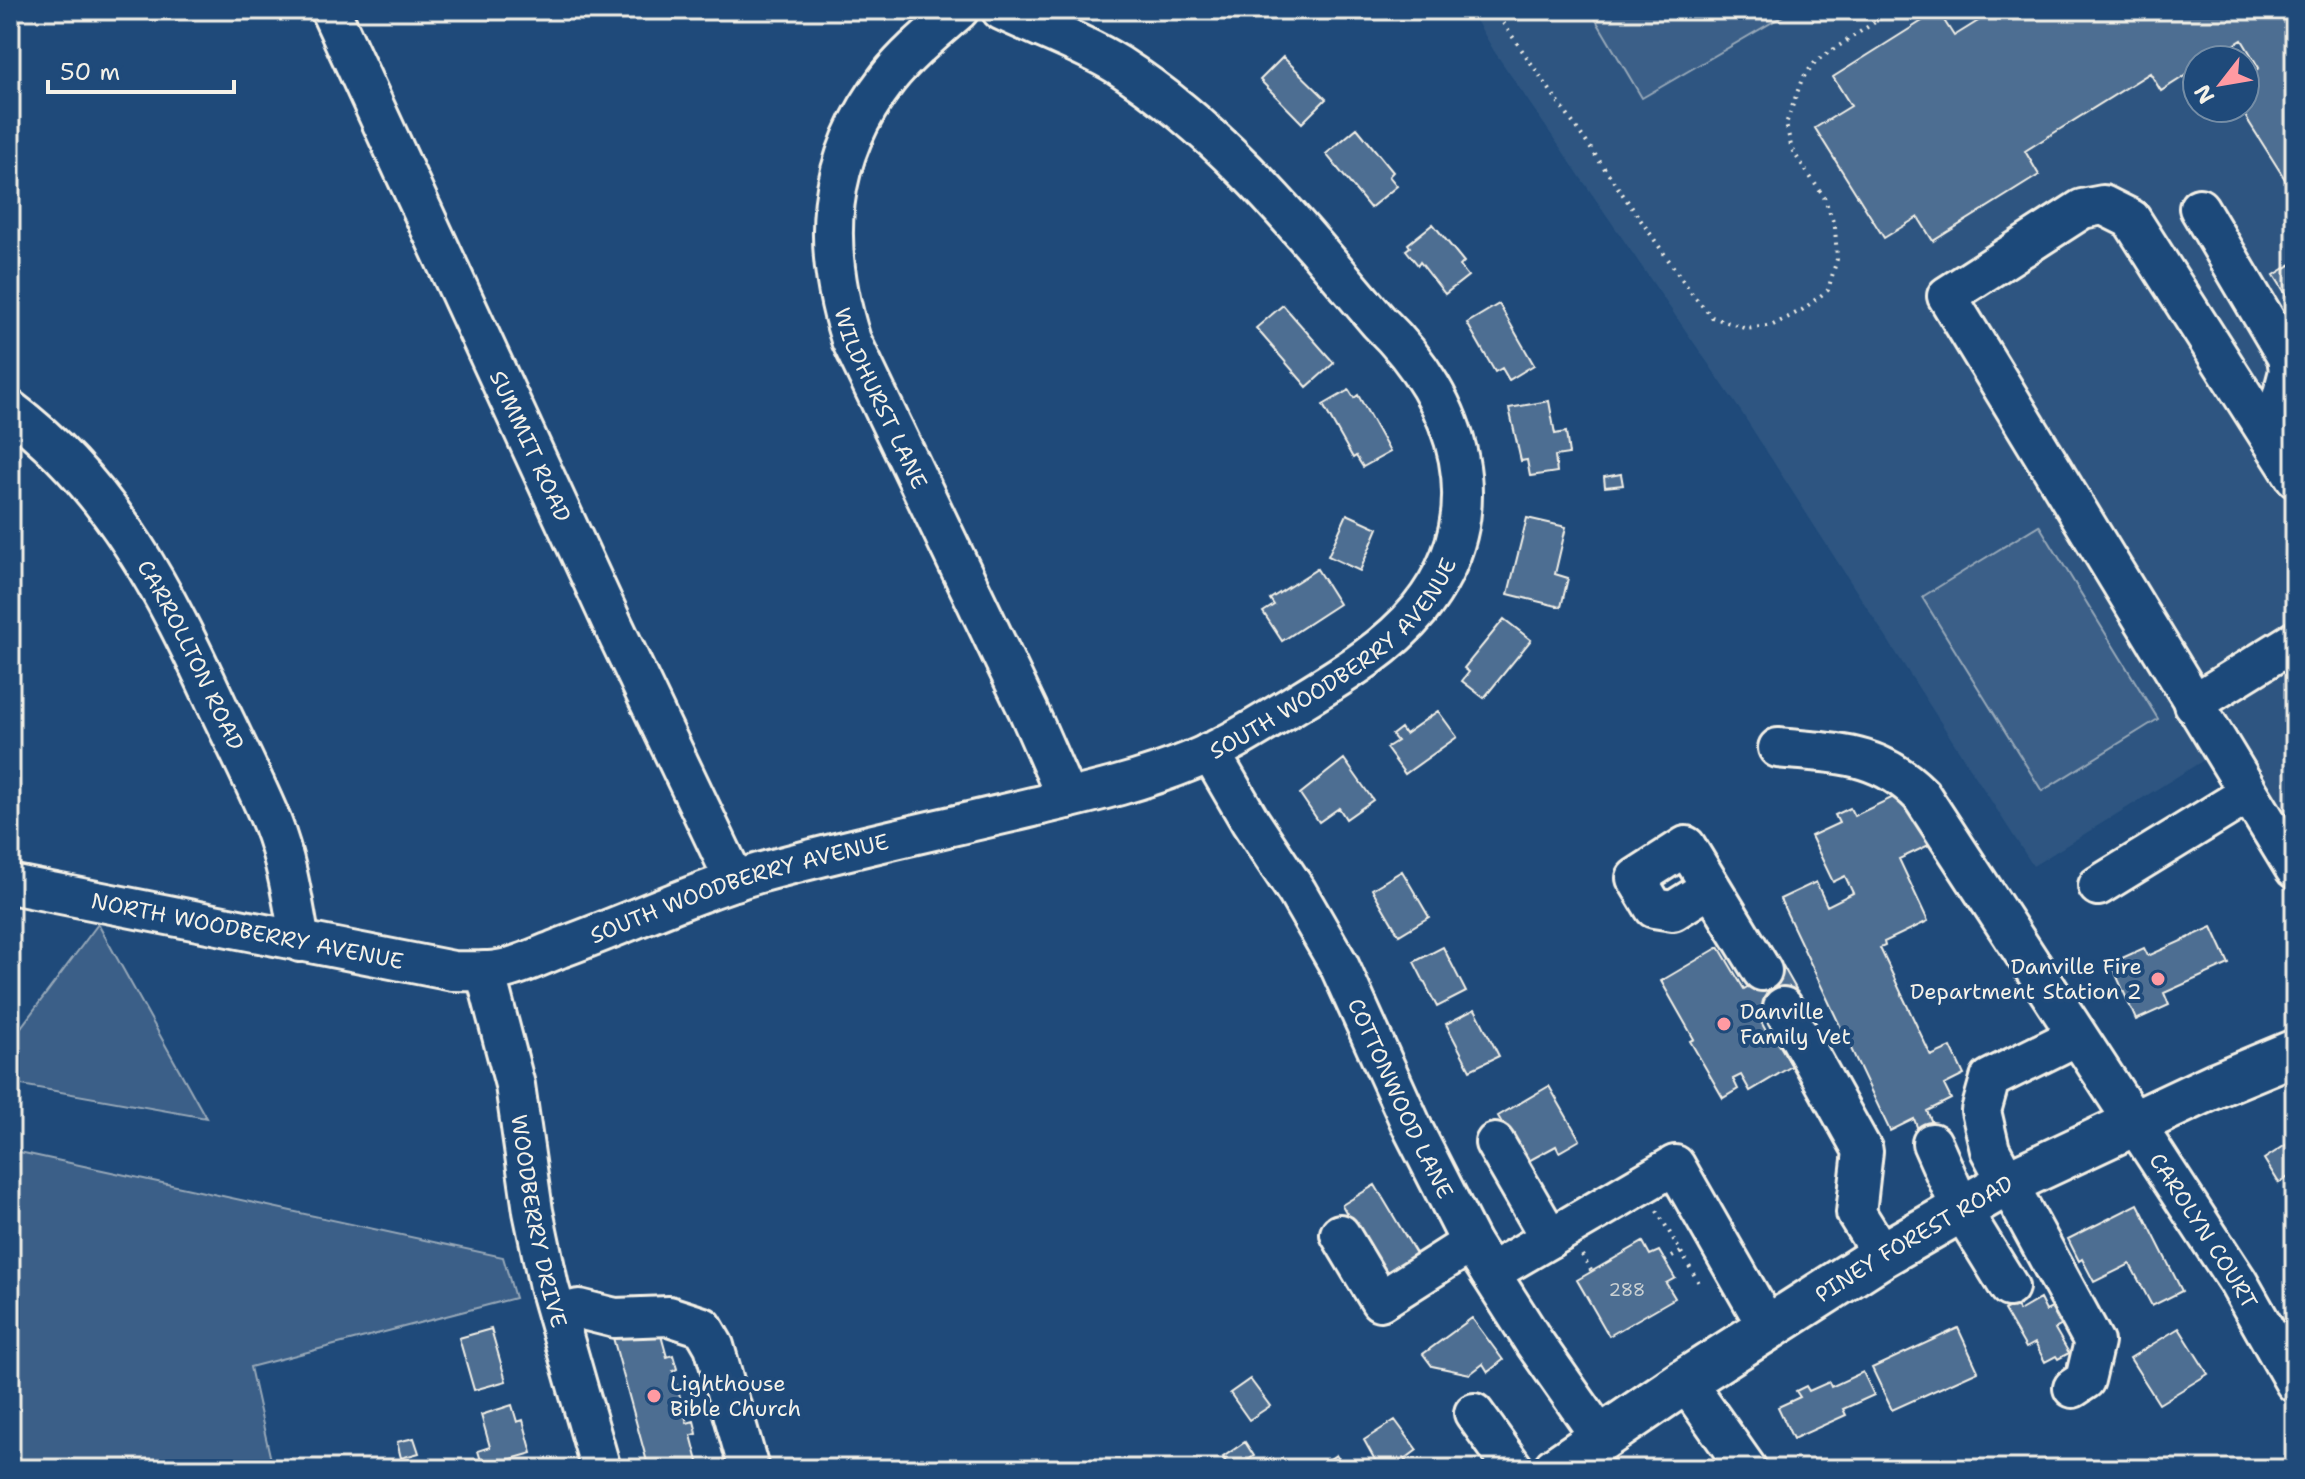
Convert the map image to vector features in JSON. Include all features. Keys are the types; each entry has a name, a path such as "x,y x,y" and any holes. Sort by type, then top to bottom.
{"main road":[{"name":"PINEY FOREST ROAD","path":"1556,1469 1685,1381 1882,1255 2007,1183 2135,1122 2295,1052"}],"street":[{"name":"SUMMIT ROAD","path":"330,10 614,627 735,881"},
{"name":"WILDHURST LANE","path":"959,10 889,76 851,137 839,174 832,212 832,260 839,301 851,340 1028,710 1067,799"},
{"name":"SOUTH WOODBERRY AVENUE","path":"485,971 507,968 735,881 1134,782 1210,752 1344,674 1419,610 1440,578 1463,513 1463,479 1457,446 1443,406 1424,373 1401,343 1379,322 1259,182 1219,143 1165,98 1115,63 1001,10"},
{"path":"2295,477 2131,219 2103,205 2082,209 1947,296 2295,869"},
{"path":"2199,208 2287,357 2289,371 2271,439"},
{"name":"CARROLLTON ROAD","path":"10,410 32,426 74,467 112,512 145,560 194,654 272,824 290,884 300,942"},
{"path":"2193,704 2295,641"},
{"name":"CAROLYN COURT","path":"1778,748 1859,756 1884,765 1906,779 1921,795 2238,1282 2295,1383"},
{"name":"COTTONWOOD LANE","path":"1210,752 1339,965 1414,1131 1481,1258 1534,1342 1601,1438"},
{"path":"2098,886 2248,794"},
{"name":"NORTH WOODBERRY AVENUE","path":"10,884 453,971 485,971"},
{"path":"1711,887 1762,971"},
{"name":"WOODBERRY DRIVE","path":"485,971 515,1085 533,1211 557,1314 601,1469"},
{"path":"1783,1007 1863,1151 1856,1213 1882,1255"},
{"path":"2073,1388 2085,1380 2094,1342 1990,1150 1981,1111 1990,1079 2077,1036"},
{"path":"1495,1143 1550,1238"},
{"path":"1932,1143 1961,1209 2009,1287"},
{"path":"1340,1234 1380,1301 1481,1258 1550,1238 1675,1165 1768,1328"},
{"path":"557,1314 579,1309 615,1318 669,1316 703,1327 714,1346 749,1469"},
{"path":"1685,1381 1747,1469"},
{"path":"1474,1413 1514,1469"}],"path":[{"path":"1494,10 1693,295 1712,317 1747,329 1773,325 1802,310 1828,290 1837,259 1835,227 1824,197 1792,150 1786,124 1802,79 1816,61 1893,10"},
{"path":"1635,1188 1651,1214 1657,1210 1699,1283"},
{"path":"1665,1261 1681,1252"}],"shaded area":[{"path":"1470,10 2295,10 2295,869 2220,750 2033,866 1740,410 1494,51"},
{"path":"1590,10 1793,10 1642,98"},
{"path":"2039,525 2158,719 2042,791 1922,597"},
{"path":"98,924 206,1118 10,1083 10,1042"},
{"path":"10,1150 503,1257 515,1298 250,1367 273,1469 10,1469"}],"building":[{"path":"1996,10 2295,10 2295,195 2250,124 2261,124 2261,44 2244,44 2242,40 2236,44 2181,44 2181,78 2161,91 2150,73 2025,151 2039,175 1933,241 1918,217 1884,238 1815,128 1851,106 1833,77 1938,11 1954,36"},
{"path":"1283,57 1326,99 1302,123 1260,80"},
{"path":"1357,128 1393,172 1389,176 1397,186 1370,208 1326,154"},
{"path":"1433,224 1464,262 1460,266 1468,276 1445,294 1420,262 1418,265 1406,250 1410,247 1408,244"},
{"path":"2295,262 2295,309 2274,275"},
{"path":"1499,304 1534,365 1509,380 1502,368 1495,372 1467,323"},
{"path":"1283,305 1334,363 1307,387 1256,328"},
{"path":"1349,390 1354,398 1358,395 1390,452 1363,467 1356,456 1353,458 1323,405"},
{"path":"1549,401 1555,434 1566,432 1569,454 1555,456 1557,472 1530,476 1527,460 1521,461 1509,408"},
{"path":"1621,474 1623,485 1605,487 1604,477"},
{"path":"1347,514 1378,528 1360,571 1328,556"},
{"path":"1527,518 1566,527 1555,574 1568,578 1561,607 1508,594"},
{"path":"1317,569 1339,604 1282,641 1263,612 1274,605 1270,599"},
{"path":"1504,619 1531,640 1484,698 1462,681 1469,672 1464,668"},
{"path":"1438,711 1457,737 1405,774 1386,748 1397,741 1392,735 1401,728 1405,734"},
{"path":"1344,759 1373,800 1346,819 1339,808 1319,822 1300,794"},
{"path":"1904,792 1929,845 1899,859 1928,921 1884,942 1885,946 1880,948 1931,1056 1951,1047 1964,1075 1944,1085 1951,1099 1927,1111 1933,1125 1919,1132 1914,1119 1890,1131 1780,899 1816,882 1827,906 1853,893 1845,876 1833,882 1811,836 1839,823 1835,815 1850,808 1854,816"},
{"path":"1402,871 1429,917 1399,935 1372,889"},
{"path":"2212,927 2229,964 2164,993 2169,1005 2136,1020 2111,963 2144,948 2148,956"},
{"path":"1443,947 1466,992 1437,1007 1414,962"},
{"name":"Danville Family Vet","path":"1719,947 1744,989 1783,966 1796,989 1756,1013 1770,1038 1774,1036 1792,1066 1750,1091 1741,1075 1733,1079 1738,1089 1723,1098 1690,1041 1694,1039 1661,981"},
{"path":"1475,1009 1499,1056 1470,1070 1446,1024"},
{"path":"1549,1086 1580,1140 1559,1152 1556,1146 1525,1163 1498,1116"},
{"path":"2295,1139 2295,1176 2293,1174 2279,1183 2264,1159"},
{"path":"1375,1185 1418,1257 1383,1277 1342,1205"},
{"path":"2138,1204 2182,1291 2152,1306 2130,1264 2094,1282 2068,1239"},
{"path":"1643,1242 1650,1255 1659,1251 1675,1278 1666,1283 1675,1298 1609,1336 1577,1280"},
{"path":"2040,1299 2046,1311 2054,1307 2064,1324 2055,1329 2069,1353 2045,1362 2035,1343 2026,1348 2004,1310 2015,1304 2019,1311"},
{"path":"1472,1318 1503,1360 1488,1372 1483,1364 1470,1374 1432,1366 1423,1354"},
{"name":"Lighthouse Bible Church","path":"657,1321 667,1357 673,1355 677,1369 673,1371 687,1423 694,1421 697,1434 691,1435 700,1469 649,1469 612,1334"},
{"path":"1958,1328 1978,1371 1892,1410 1872,1368"},
{"path":"2179,1328 2208,1374 2159,1404 2130,1358"},
{"path":"491,1329 506,1381 474,1390 459,1338"},
{"path":"1863,1372 1874,1395 1843,1409 1846,1415 1793,1439 1778,1407 1800,1397 1796,1391 1806,1386 1809,1391 1829,1382 1831,1387"},
{"path":"1250,1379 1270,1406 1249,1420 1230,1393"},
{"path":"512,1405 517,1422 523,1420 532,1453 483,1467 478,1451 490,1447 481,1415"},
{"path":"1395,1420 1417,1450 1398,1469 1380,1469 1364,1440"},
{"path":"414,1438 419,1453 401,1458 397,1442"},
{"path":"1245,1442 1254,1456 1230,1469 1223,1457"},
{"path":"1336,1455 1345,1469 1315,1469"}],"place":[{"name":"Danville Fire Department Station 2","path":"2158,979"},
{"name":"Danville Family Vet","path":"1724,1024"},
{"name":"Lighthouse Bible Church","path":"654,1396"}]}
